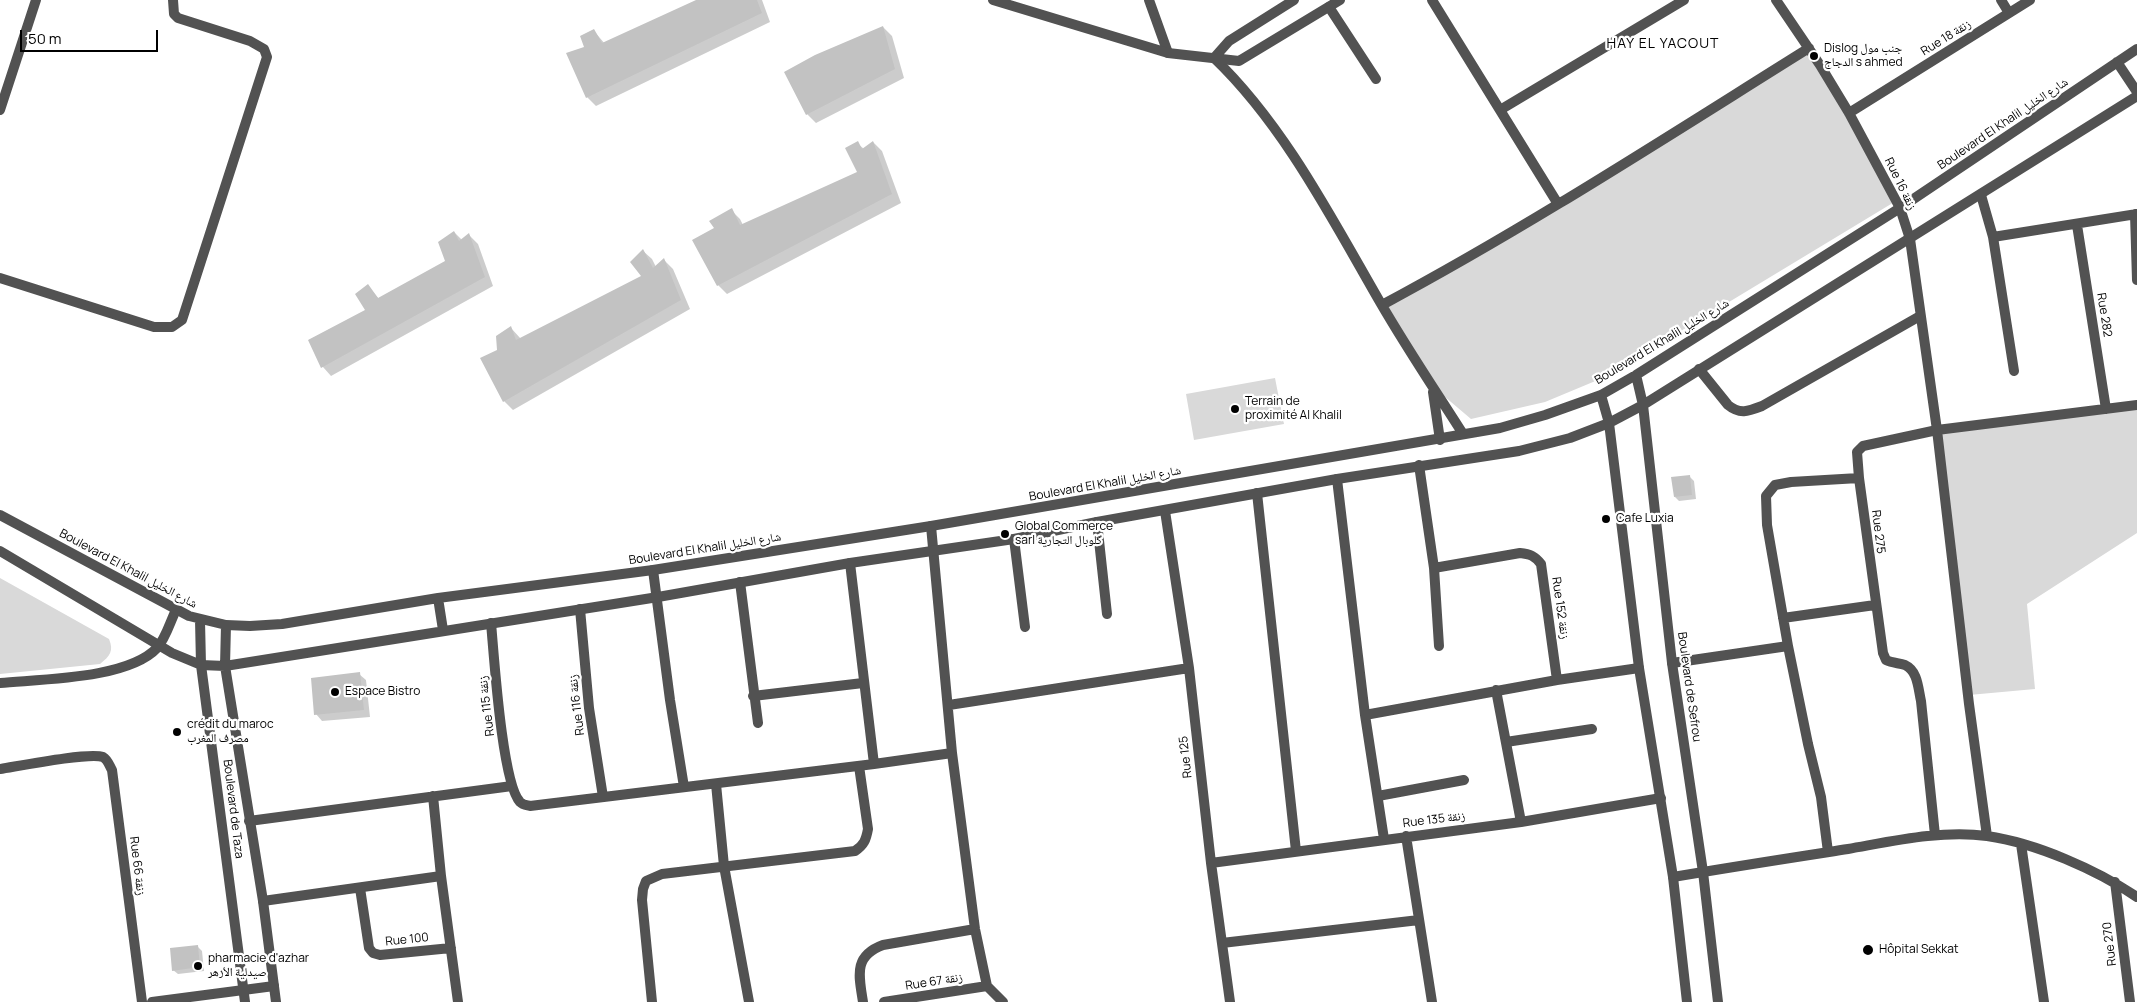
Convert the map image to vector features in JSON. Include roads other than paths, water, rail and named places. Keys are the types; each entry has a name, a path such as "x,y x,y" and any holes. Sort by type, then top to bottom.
{"street":[{"path":"0,110 36,0"},
{"path":"0,278 154,327 172,327 182,320 267,57 264,49 250,41 178,18 174,14 173,0"},
{"path":"993,0 1168,53 1239,61 1340,0"},
{"path":"1149,0 1168,53"},
{"path":"1214,58 1229,41 1294,0"},
{"path":"1432,0 1558,204"},
{"path":"1500,110 1684,0"},
{"name":"Rue 16 زنقة","path":"1776,0 1809,48 1849,113 1900,208 1910,239 1937,430 1987,836"},
{"path":"2001,0 2009,13"},
{"name":"Rue 18 زنقة","path":"1849,113 2030,0"},
{"path":"1329,6 1376,79"},
{"path":"1382,304 1436,276 1558,204 1809,48"},
{"name":"Boulevard El Khalil شارع الخليل","path":"0,515 176,610 200,620 226,625 250,626 282,624 438,598 653,570 931,526 1159,488 1299,462 1440,440 1500,428 1601,395 1636,375 1900,208 2137,49"},
{"path":"1214,58 1233,75 1288,148 1431,386 1463,434"},
{"path":"2118,62 2137,92"},
{"path":"0,551 159,646 186,660 201,664 225,666 658,597 850,563 1014,539 1097,522 1337,479 1520,451 1570,438 1609,423 1643,406 1699,369 2137,96"},
{"path":"1981,195 1993,238 2014,372"},
{"path":"1993,238 2136,214 2137,280"},
{"name":"Rue 282","path":"2076,225 2106,409"},
{"path":"1699,369 1728,406 1734,410 1746,412 1762,406 1920,316"},
{"name":"Boulevard de Sefrou","path":"1636,375 1643,406 1672,663 1703,872 1718,1002"},
{"path":"1431,386 1440,440"},
{"path":"1601,395 1609,423 1639,668 1673,877 1687,1002"},
{"path":"1937,430 2137,405"},
{"name":"Rue 275","path":"1935,835 1921,701 1916,679 1912,670 1906,666 1886,660 1879,632 1858,478 1857,452 1863,446 1937,430"},
{"path":"1419,465 1434,568 1439,646"},
{"path":"1828,852 1821,797 1808,744 1783,618 1767,525 1766,496 1775,486 1791,482 1858,478"},
{"path":"1337,479 1365,715 1384,839"},
{"path":"1257,493 1296,851"},
{"name":"Rue 125","path":"1164,511 1189,668 1210,863 1230,1002"},
{"path":"1097,522 1107,614"},
{"path":"931,526 952,752 975,929 987,986 1003,1002"},
{"path":"1014,539 1025,627"},
{"name":"Rue 152 زنقة","path":"1434,568 1520,553 1531,554 1541,564 1557,680"},
{"path":"850,563 874,764"},
{"path":"653,570 670,700 684,787"},
{"path":"740,582 753,696 758,723"},
{"path":"438,598 444,630"},
{"path":"1783,618 1875,605"},
{"name":"Rue 116 زنقة","path":"580,609 589,708 603,797"},
{"path":"0,683 111,671 132,665 149,656 159,646 176,610"},
{"name":"Boulevard de Taza","path":"200,620 201,664 245,1002"},
{"name":"Rue 115 زنقة","path":"491,623 500,725 512,786"},
{"name":"Boulevard de Taza","path":"226,625 225,666 263,901 276,1002"},
{"path":"1672,663 1788,646"},
{"path":"949,705 1189,668"},
{"path":"1365,715 1496,690 1639,668"},
{"path":"753,696 863,683"},
{"path":"1496,690 1521,822"},
{"path":"1506,742 1592,729"},
{"path":"249,821 512,786 518,800 530,806 859,766 952,752"},
{"name":"Rue 66 زنقة","path":"0,769 81,756 102,757 108,761 112,770 142,1002"},
{"path":"652,1002 642,900 646,882 662,874 855,851 862,846 868,829 859,766"},
{"path":"1378,796 1464,780"},
{"path":"716,784 724,866 749,1002"},
{"path":"433,796 441,876 458,1002"},
{"name":"Rue 135 زنقة","path":"1210,863 1521,822 1661,798"},
{"path":"1673,877 1935,835 1987,836 2021,844 2081,866 2115,882 2137,897"},
{"path":"1406,836 1429,1002"},
{"path":"2021,844 2044,1002"},
{"path":"263,901 441,876"},
{"name":"Rue 270","path":"2115,882 2130,1002"},
{"name":"Rue 100","path":"360,888 369,948 374,953 380,955 451,948"},
{"path":"1222,943 1419,920"},
{"path":"863,1002 859,977 860,966 865,956 871,950 883,946 975,929"},
{"path":"152,1002 274,986"},
{"name":"Rue 67 زنقة","path":"884,1002 987,986"}],"place":[{"name":"Dislog جنب مول الدجاج s ahmed","path":"1814,56"},
{"name":"Terrain de proximité Al Khalil","path":"1235,409"},
{"name":"Cafe Luxia","path":"1606,519"},
{"name":"Global Commerce sarl گلوبال التجارية","path":"1005,534"},
{"name":"Espace Bistro","path":"335,692"},
{"name":"crédit du maroc مصرف المغرب","path":"177,732"},
{"name":"Hôpital Sekkat","path":"1868,950"},
{"name":"pharmacie d'azhar صيدلية الأزهر","path":"198,966"}],"district":[{"name":"HAY EL YACOUT","path":"1663,44"}]}
